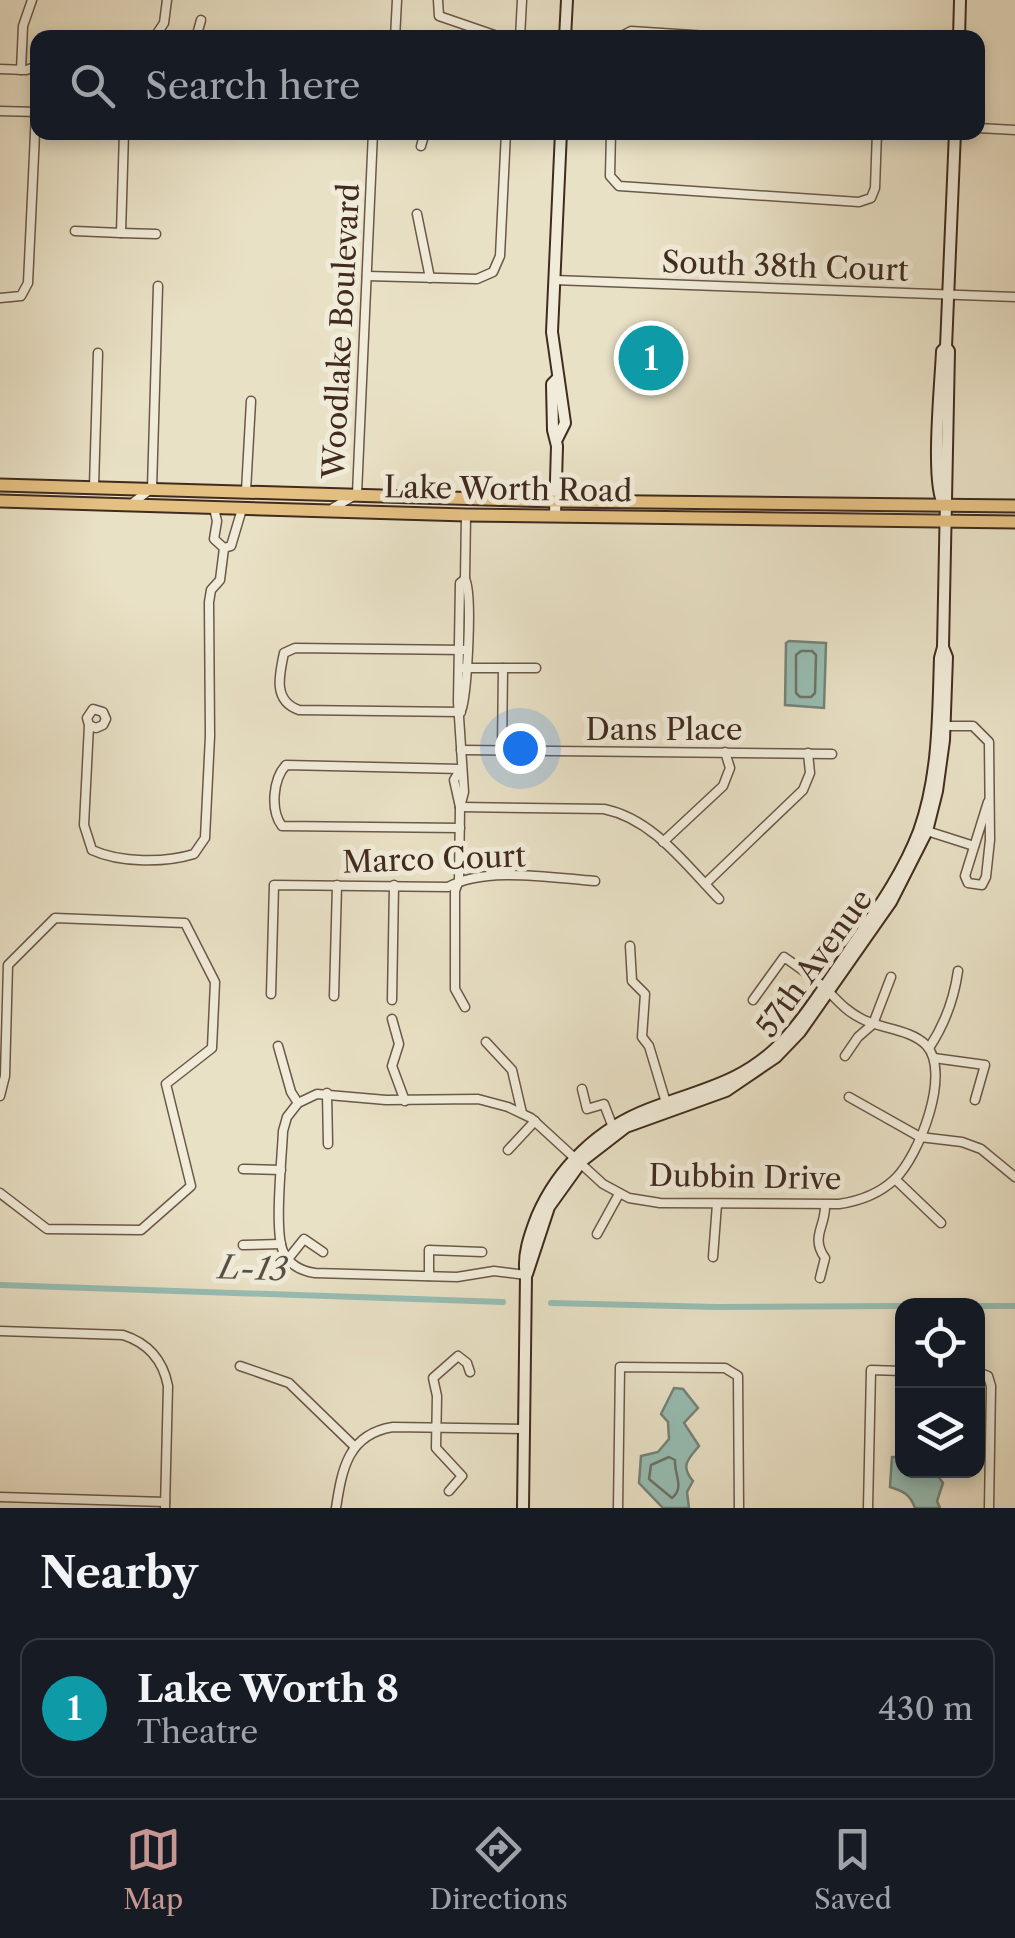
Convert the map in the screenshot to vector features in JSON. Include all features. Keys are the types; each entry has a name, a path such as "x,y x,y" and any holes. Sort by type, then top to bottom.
{"main road":[{"name":"Lake Worth Road","path":"0,488 94,486 555,500 1015,506"},
{"path":"156,506 164,496 229,498 246,492"},
{"name":"Lake Worth Road","path":"0,501 466,515 1015,522"},
{"path":"662,516 679,511 736,511 750,503"},
{"path":"748,518 764,508 810,509 823,504"}],"street":[{"path":"21,70 22,26 32,0"},
{"path":"161,30 167,0"},
{"path":"395,30 397,0"},
{"path":"438,0 439,16 480,30"},
{"path":"520,30 522,0"},
{"path":"565,30 566,0"},
{"path":"959,30 960,0"},
{"path":"198,30 201,20"},
{"path":"0,69 30,68"},
{"path":"0,111 30,112"},
{"path":"985,128 1015,130"},
{"path":"0,298 17,298 27,288 35,140"},
{"path":"121,233 124,140"},
{"name":"Woodlake Boulevard","path":"323,511 342,506 357,494 373,140"},
{"path":"421,146 423,140"},
{"path":"367,276 481,279 493,272 498,265 506,140"},
{"path":"554,515 557,439 564,422 552,332 561,140"},
{"path":"611,140 612,180 624,188 859,202 871,198 875,188 876,140"},
{"name":"57th Avenue","path":"523,1508 526,1275 550,1207 579,1159 615,1130 667,1107 711,1098 760,1071 789,1045 885,899 919,829 934,762 943,647 945,521 944,506 938,496 938,444 955,140"},
{"path":"417,214 430,278"},
{"path":"75,231 156,234"},
{"name":"South 38th Court","path":"554,280 1015,297"},
{"path":"129,505 152,488 158,286"},
{"path":"94,486 98,353"},
{"path":"246,492 251,402"},
{"path":"214,508 214,540 224,548"},
{"path":"224,548 235,540 242,509"},
{"path":"466,515 468,586 462,668 466,695 461,770 454,780 460,808 460,880 455,892 456,989 466,1007"},
{"path":"89,724 84,825 86,842 92,850 104,856 160,860 194,854 205,838 210,736 209,602 211,590 220,580 224,548"},
{"name":"57th Avenue","path":"826,990 891,902 926,831 942,763 948,657 943,647"},
{"path":"462,712 299,710 280,696 284,652 295,648 463,651"},
{"path":"462,668 536,668"},
{"path":"502,750 503,668"},
{"path":"945,726 973,726 985,734 991,756 986,876 982,885 974,886 965,876 988,802"},
{"name":"Dans Place","path":"461,750 832,754"},
{"path":"663,842 726,782 730,768 725,752"},
{"path":"704,884 803,790 810,773 808,753"},
{"path":"460,828 282,826 277,820 276,778 286,765 461,770"},
{"path":"460,808 604,809 633,818 663,842 719,899"},
{"path":"926,831 988,850"},
{"name":"Marco Court","path":"271,994 274,885 448,887 460,880 510,875 595,882"},
{"path":"334,996 337,885"},
{"path":"392,1000 394,885"},
{"path":"0,1096 8,965 56,918 185,923 215,982 212,1048 166,1084 192,1186 141,1230 47,1230 0,1193"},
{"path":"630,946 632,981 645,994 642,1037 649,1046 667,1107"},
{"path":"752,1000 784,956 848,1011 913,1037 928,1048 937,1079 910,1161 895,1178 941,1223"},
{"path":"928,1048 942,1029 958,970"},
{"path":"845,1056 873,1024 890,978"},
{"path":"392,1019 399,1044 392,1066 405,1100"},
{"path":"486,1042 512,1070 522,1114"},
{"path":"278,1046 298,1103"},
{"path":"934,1058 985,1066 976,1100"},
{"path":"582,1089 587,1108 604,1104 615,1130"},
{"path":"328,1144 327,1093 312,1095 298,1103 284,1126 281,1244 288,1259 310,1272 463,1277 494,1271 526,1275"},
{"name":"Dubbin Drive","path":"327,1093 405,1100 478,1099 535,1121 619,1194 660,1203 826,1205 865,1198 895,1178"},
{"path":"849,1097 920,1137 972,1145 1014,1174"},
{"path":"508,1150 535,1121"},
{"path":"243,1169 282,1170"},
{"path":"597,1234 619,1194"},
{"path":"714,1257 717,1204"},
{"path":"820,1278 825,1258 816,1237 826,1205"},
{"path":"288,1259 304,1239 323,1252"},
{"path":"243,1245 281,1244"},
{"path":"428,1276 429,1250 482,1252"},
{"path":"0,1331 123,1336 153,1352 168,1386 165,1505 0,1496"},
{"path":"449,1492 462,1476 436,1448 433,1378 458,1356 470,1372"},
{"path":"240,1366 289,1383 354,1446"},
{"path":"618,1508 620,1367 725,1368 738,1376 739,1508"},
{"path":"868,1508 871,1370 895,1371"},
{"path":"985,1375 991,1386 989,1508"},
{"path":"336,1508 342,1472 354,1446 384,1428 525,1429"},
{"path":"16,1497 16,1508"}],"water":[{"path":"789,641 826,643 824,708 785,705"},
{"path":"674,1388 683,1389 698,1408 684,1423 699,1446 686,1467 693,1481 687,1492 689,1508 663,1508 639,1483 641,1456 658,1452 669,1439 668,1422 661,1414"},
{"path":"895,1457 895,1478 939,1478 943,1483 937,1501 940,1508 915,1508 906,1494 890,1487"}],"waterway":[{"name":"L-13","path":"0,1285 503,1302"},
{"name":"L-13","path":"551,1303 895,1306"},
{"name":"L-13","path":"985,1306 1015,1306"}],"place":[{"name":"Lake Worth 8","path":"651,358"}]}
